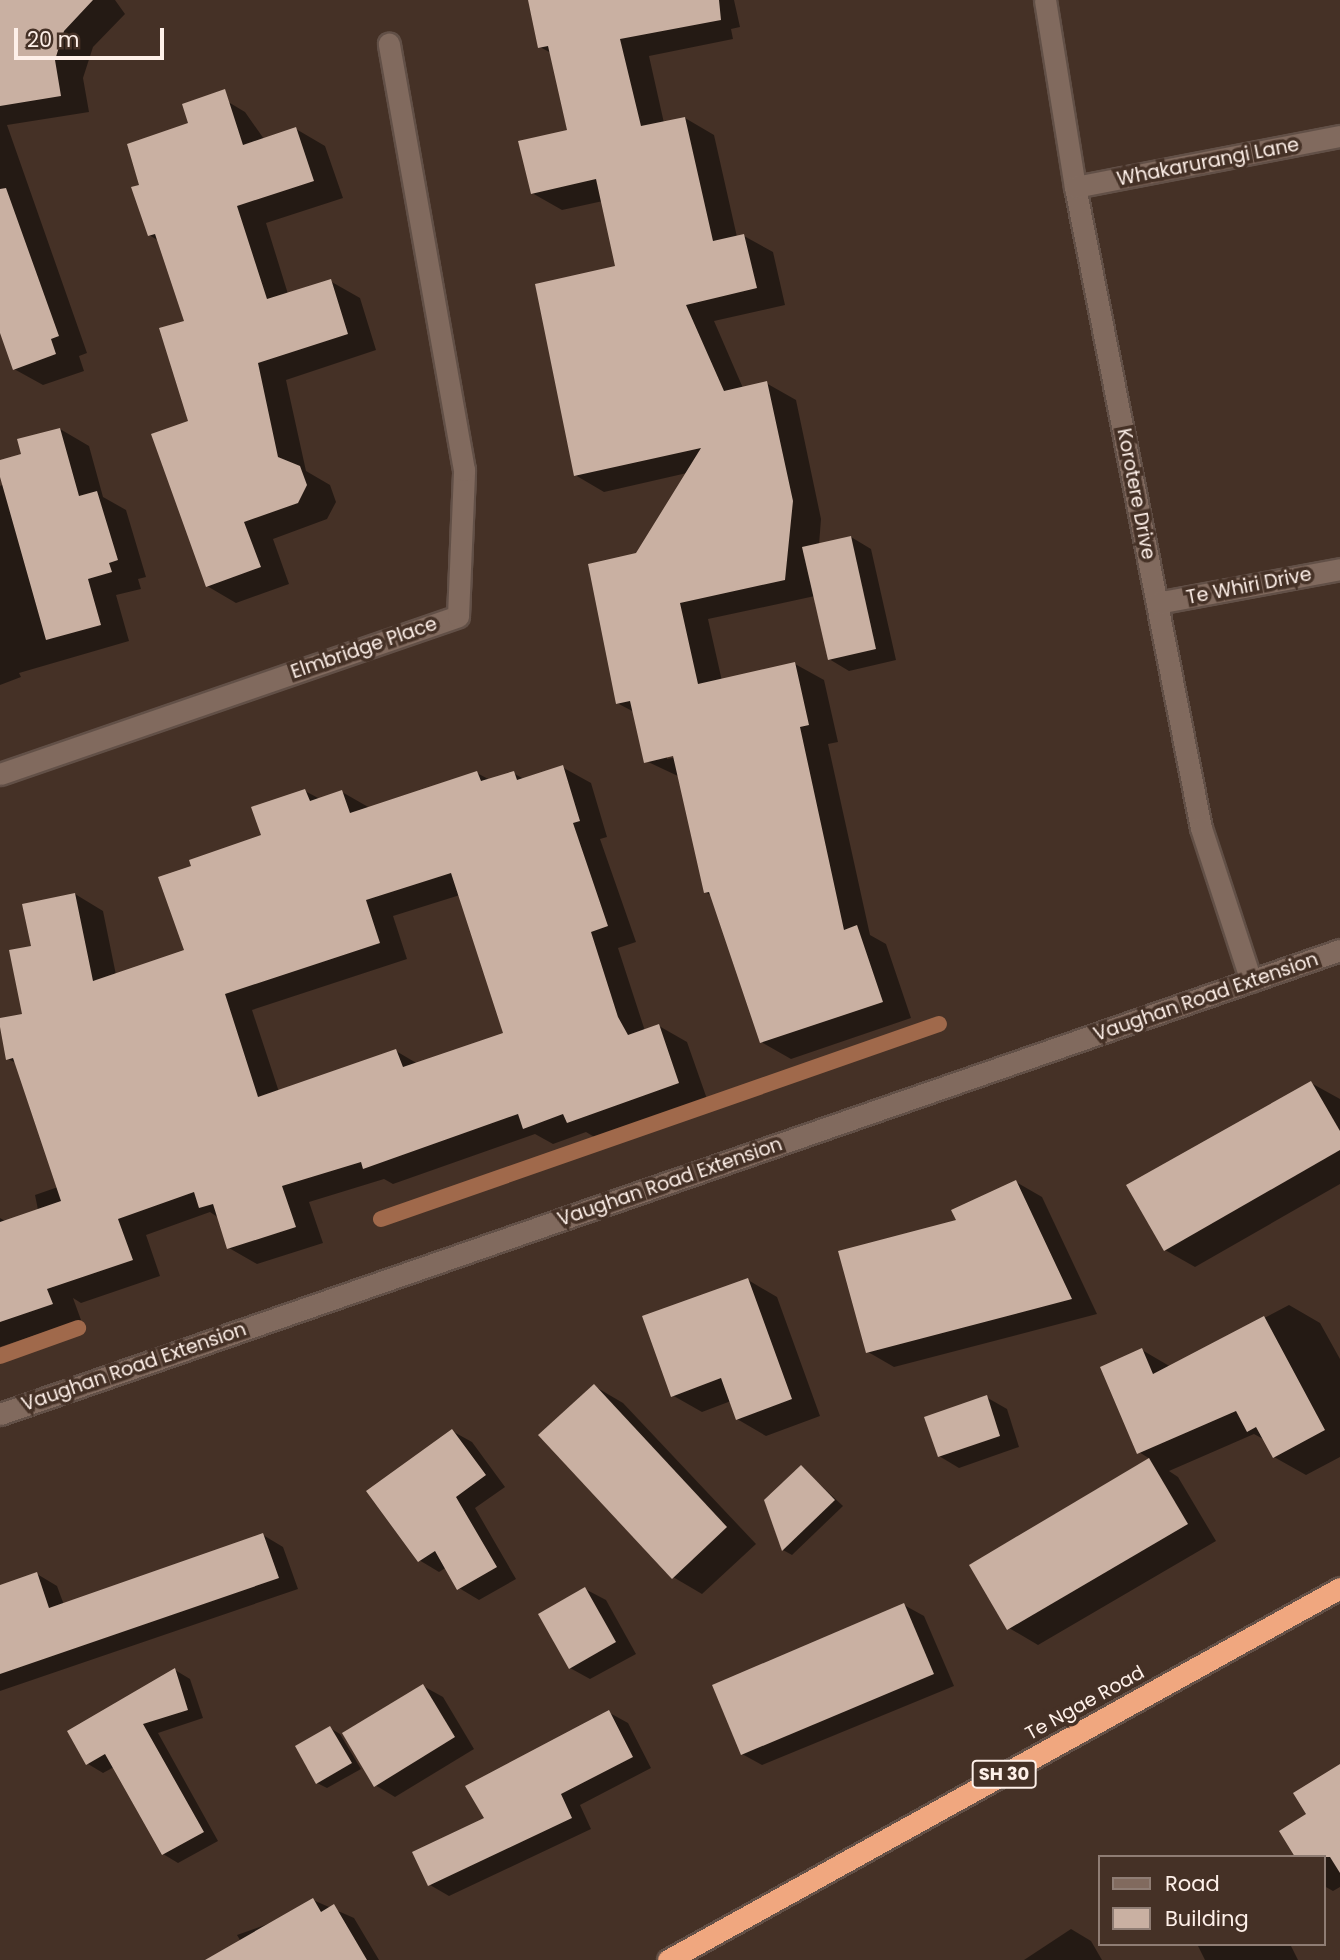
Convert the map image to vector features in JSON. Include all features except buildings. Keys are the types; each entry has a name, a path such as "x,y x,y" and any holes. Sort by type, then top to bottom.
{"highway":[{"name":"Te Ngae Road","path":"668,1960 1340,1588"}],"street":[{"name":"Korotere Drive","path":"1045,0 1075,187 1201,828 1251,981"},
{"name":"Elmbridge Place","path":"0,774 458,616 464,470 389,44"},
{"name":"Whakarurangi Lane","path":"1075,187 1340,136"},
{"name":"Te Whiri Drive","path":"1157,603 1340,569"},
{"name":"Vaughan Road Extension","path":"0,1414 1340,950"}],"waterway":[{"path":"381,1219 939,1024"},
{"path":"0,1356 78,1328"}]}
